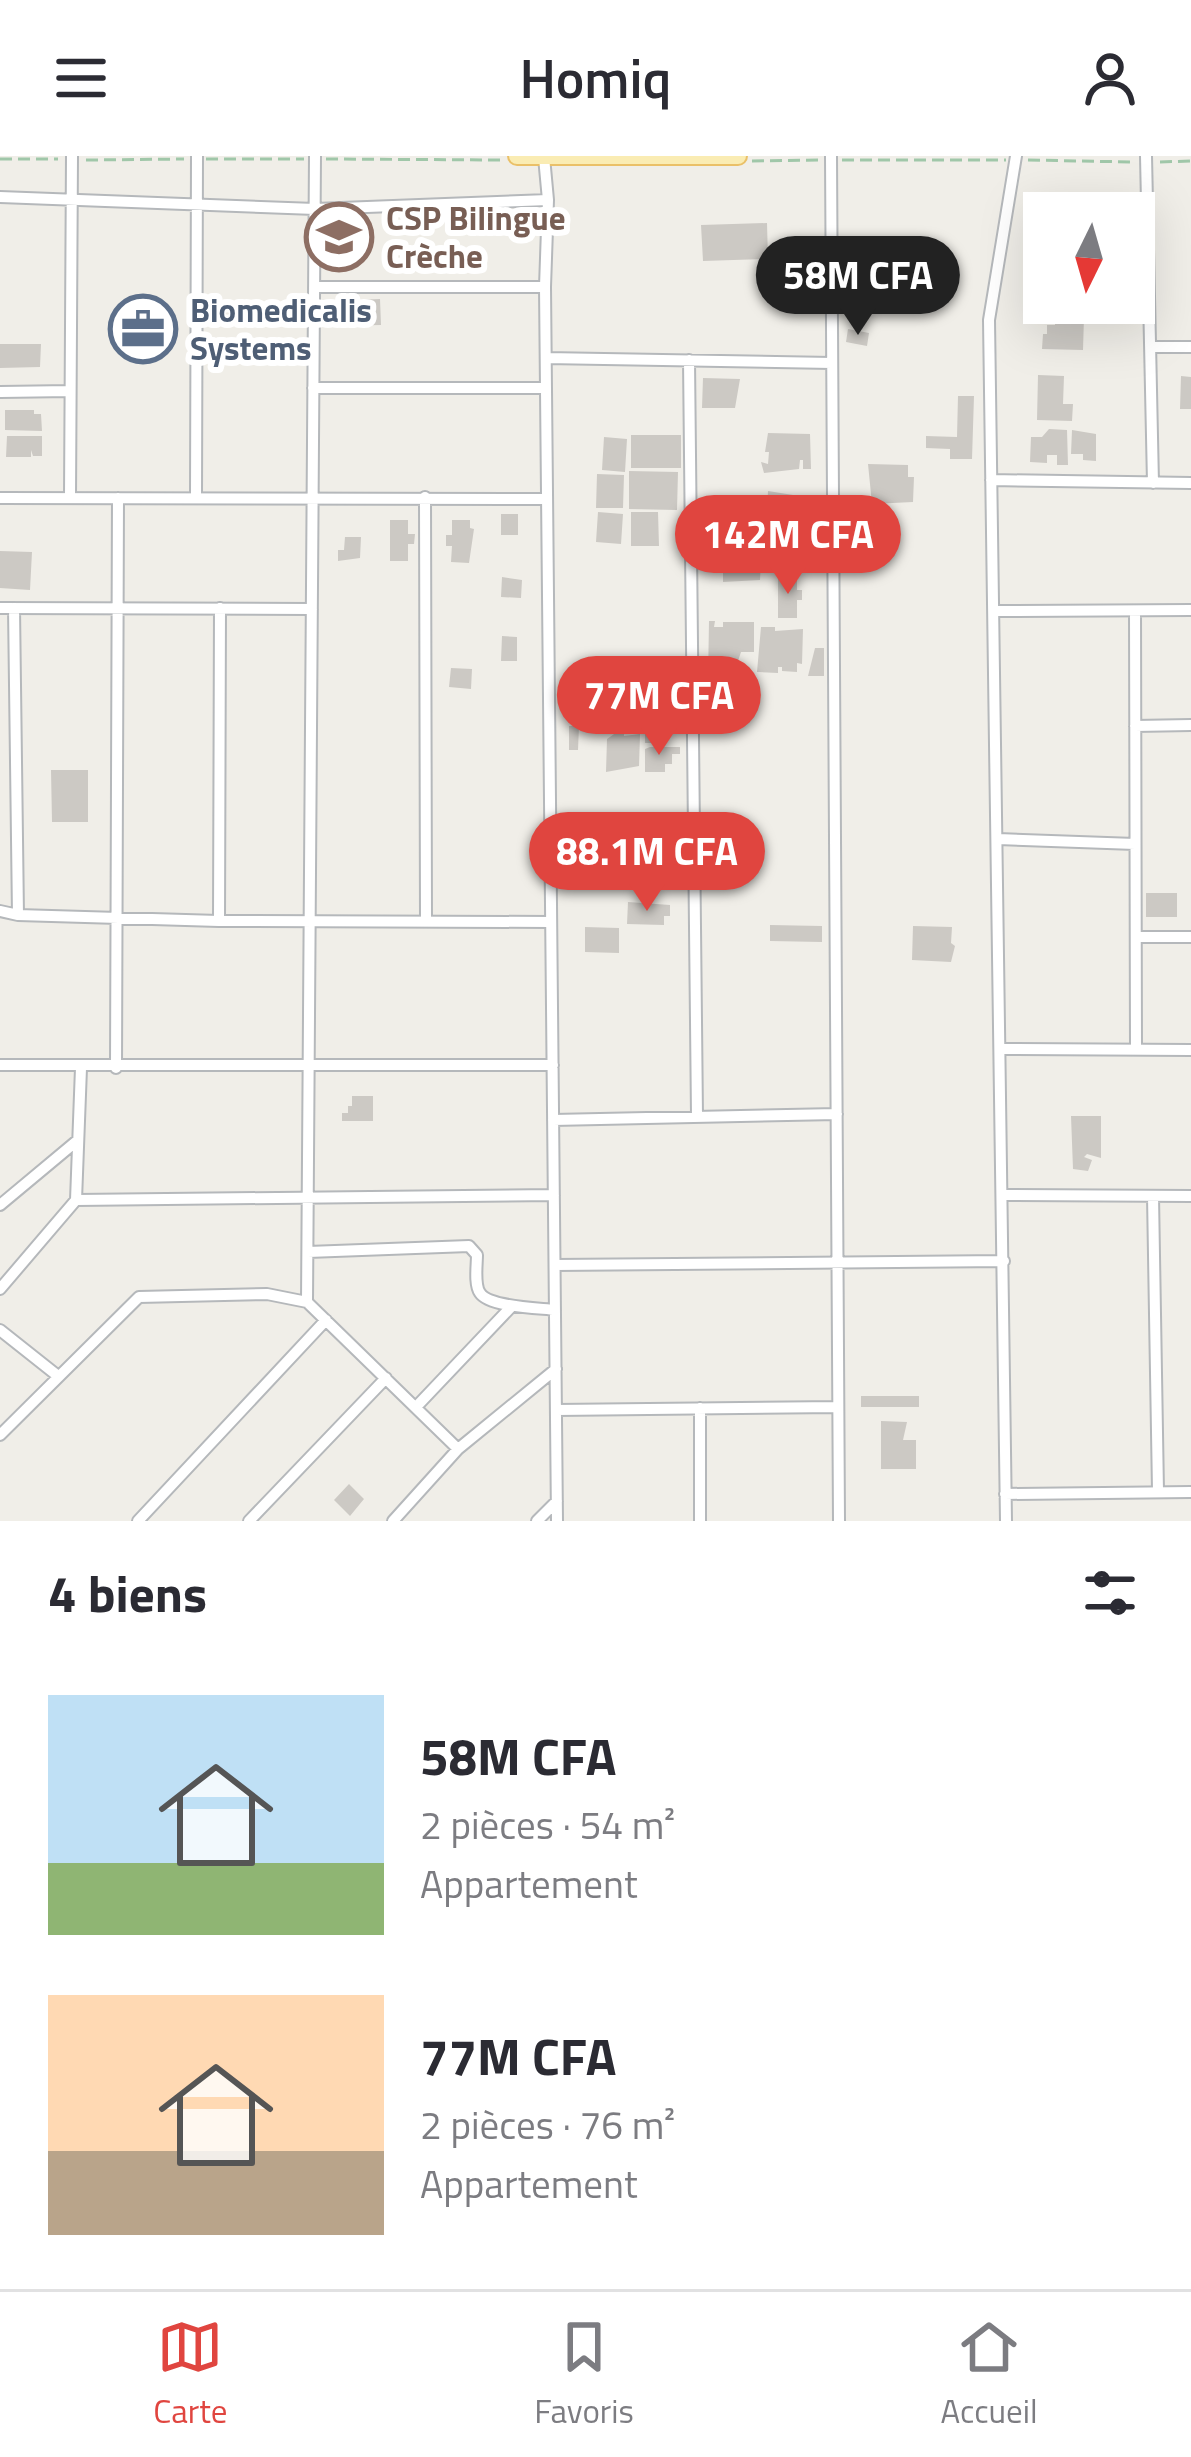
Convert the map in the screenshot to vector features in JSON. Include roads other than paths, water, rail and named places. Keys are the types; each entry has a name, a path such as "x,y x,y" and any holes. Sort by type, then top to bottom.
{"main road":[{"path":"517,156 738,156"}],"street":[{"path":"70,498 72,156"},
{"path":"196,497 197,156"},
{"path":"308,1302 315,156"},
{"path":"831,156 839,1521"},
{"path":"1006,1521 989,320 1016,156"},
{"path":"1146,156 1153,483"},
{"path":"544,157 557,1521"},
{"path":"0,197 315,209 548,200"},
{"path":"314,287 545,287"},
{"path":"1150,347 1191,347"},
{"path":"546,358 832,363"},
{"path":"689,360 697,1116"},
{"path":"314,388 546,388"},
{"path":"0,392 70,391"},
{"path":"992,480 1191,483"},
{"path":"424,497 426,921"},
{"path":"0,498 547,499"},
{"path":"116,1068 118,498"},
{"path":"0,608 312,609"},
{"path":"14,608 18,915"},
{"path":"220,608 220,921"},
{"path":"994,610 1191,610"},
{"path":"1135,610 1136,1050"},
{"path":"1135,726 1191,725"},
{"path":"998,839 1135,844"},
{"path":"0,910 115,919 551,922"},
{"path":"1136,937 1191,937"},
{"path":"1001,1049 1191,1050"},
{"path":"0,1065 553,1065"},
{"path":"0,1289 76,1200 81,1068"},
{"path":"553,1120 837,1114"},
{"path":"0,1205 78,1140"},
{"path":"76,1200 554,1195"},
{"path":"1004,1195 1191,1196"},
{"path":"1153,1196 1158,1491"},
{"path":"308,1252 469,1246 477,1255 480,1294 512,1306 555,1310"},
{"path":"555,1265 1004,1261"},
{"path":"0,1436 140,1297 267,1294 308,1302 458,1449"},
{"path":"416,1407 512,1306"},
{"path":"138,1521 326,1320"},
{"path":"0,1330 58,1376"},
{"path":"393,1521 458,1449 556,1369"},
{"path":"249,1521 386,1378"},
{"path":"556,1411 838,1407"},
{"path":"700,1408 700,1521"},
{"path":"1005,1494 1191,1492"},
{"path":"536,1521 557,1501"}],"place":[{"name":"CSP Bilingue Crèche","path":"339,237"},
{"name":"Biomedicalis Systems","path":"143,329"}]}
